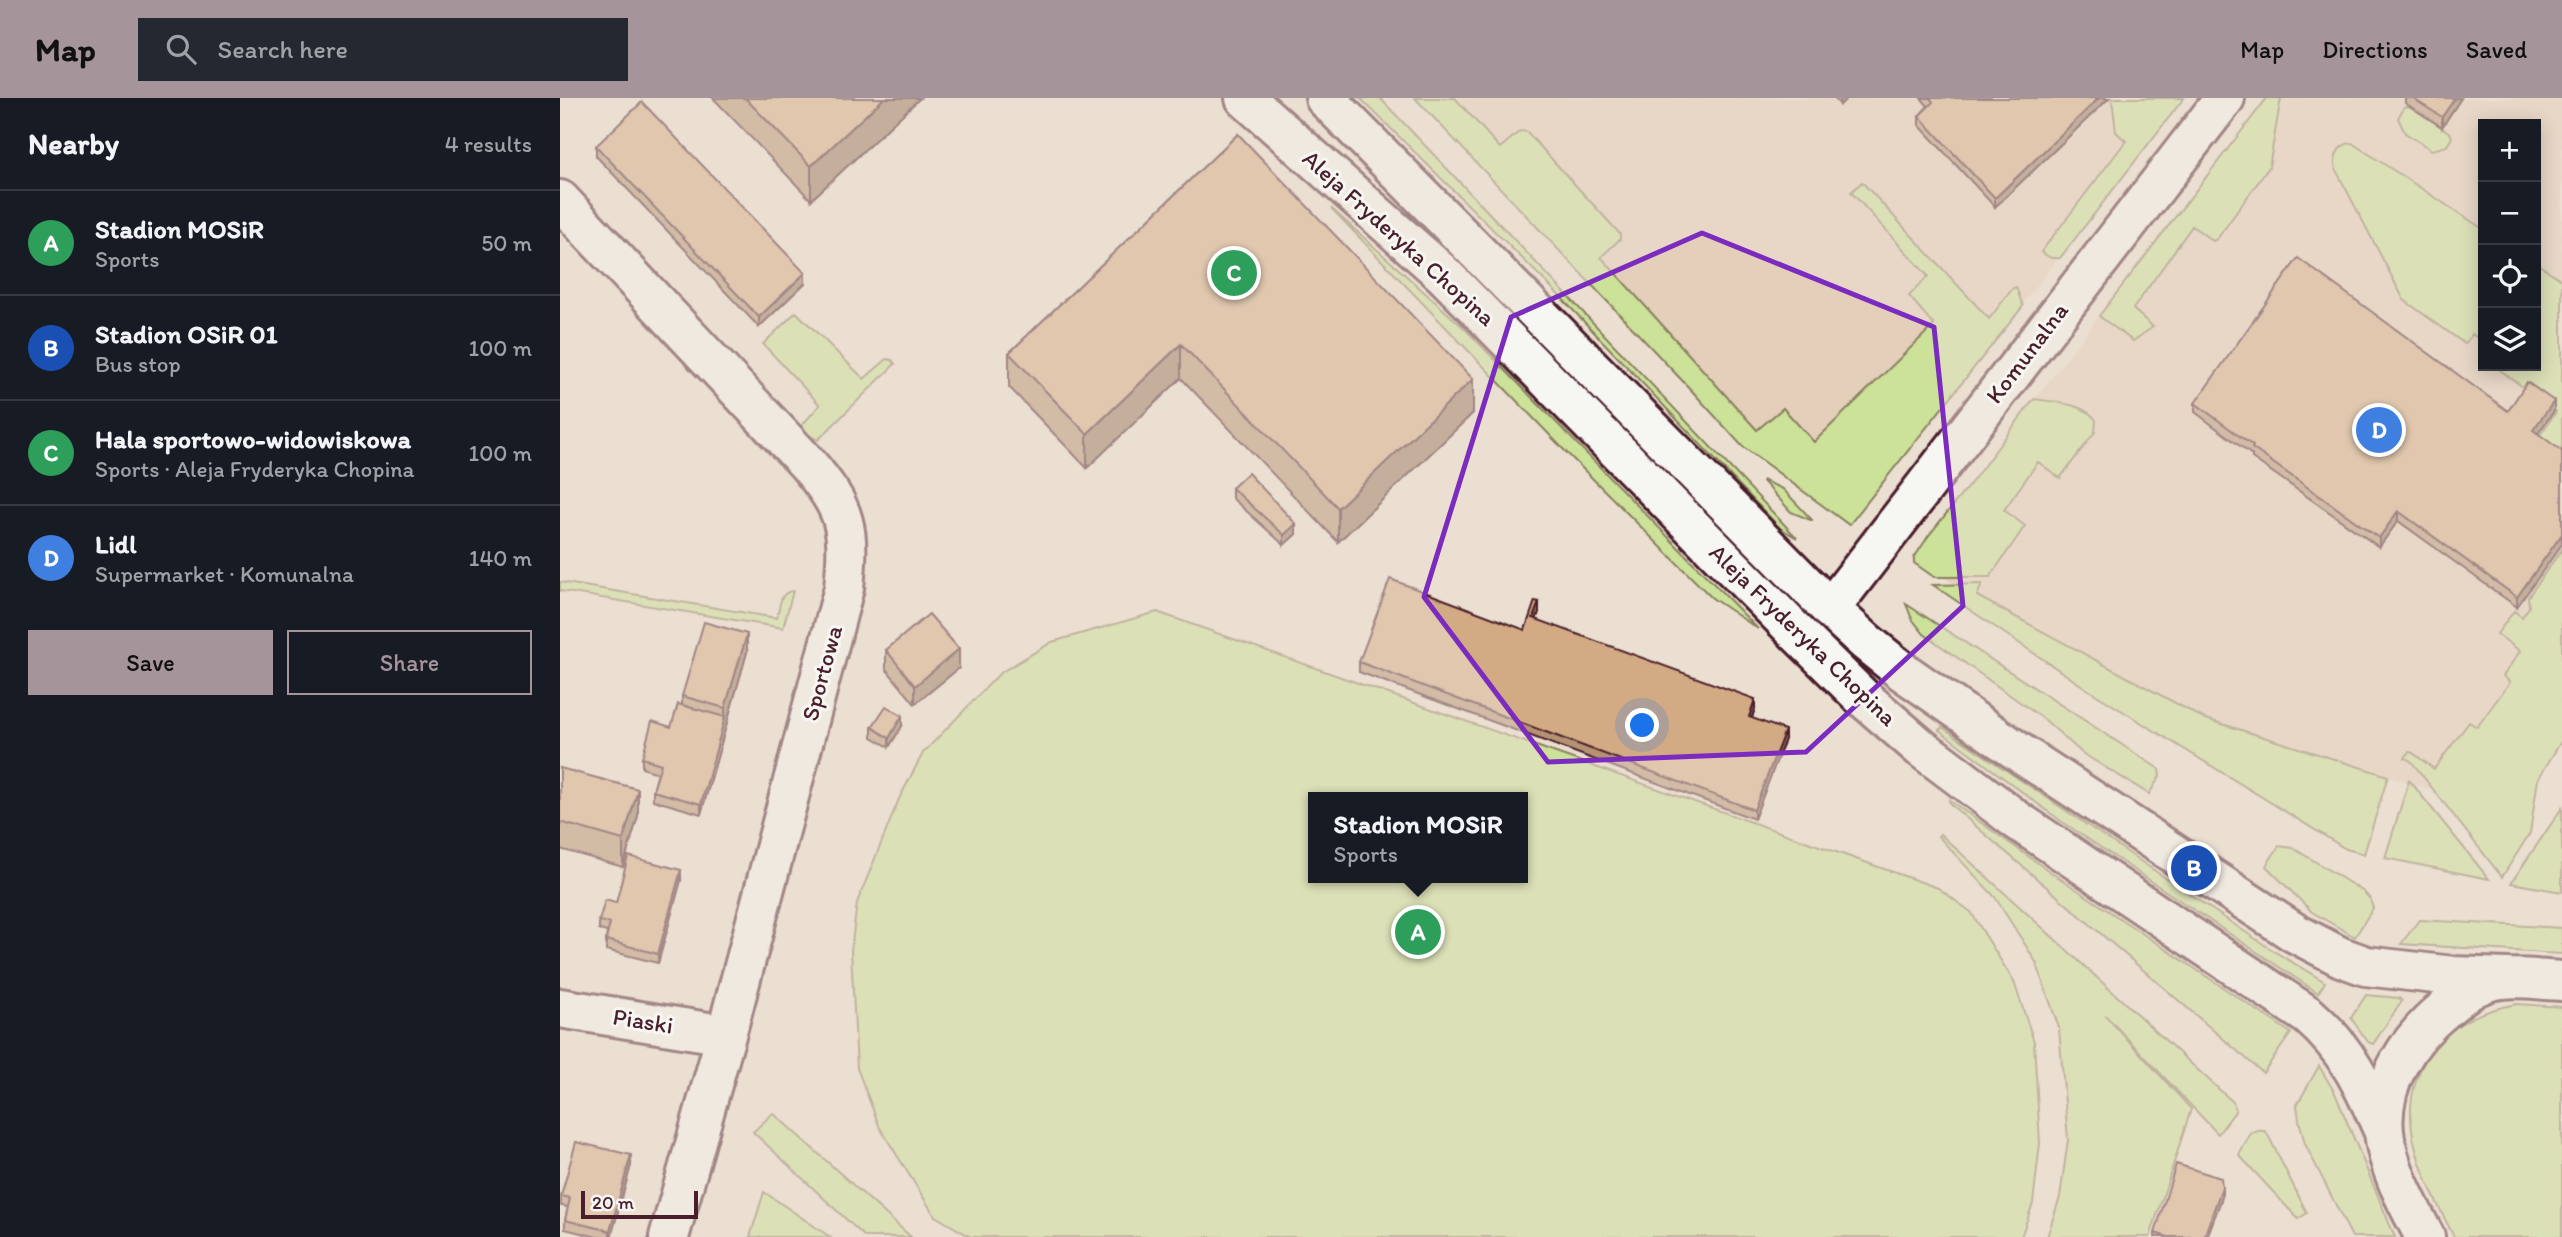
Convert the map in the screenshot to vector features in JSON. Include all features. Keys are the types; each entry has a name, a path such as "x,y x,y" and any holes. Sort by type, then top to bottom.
{"main road":[{"name":"Aleja Fryderyka Chopina","path":"1245,98 1442,273 1808,644 1861,696 1920,747 2018,821 2323,1028 2347,1057 2364,1085 2384,1132"},
{"name":"Aleja Fryderyka Chopina","path":"1325,98 1830,609 1902,671 2022,755 2306,939 2340,957 2366,966 2453,976 2562,981"},
{"name":"Komunalna","path":"1830,609 2225,98"},
{"name":"Sportowa","path":"560,200 806,462 825,484 846,530 844,588 726,1035 669,1237"},
{"path":"2426,1237 2392,1167 2384,1132 2386,1099 2398,1064 2412,1041 2434,1017 2464,993 2484,983 2507,978"},
{"name":"Piaski","path":"560,1008 726,1035"}],"highlighted area":[{"path":"1702,233 1934,327 1963,606 1806,752 1548,762 1424,597 1511,317"}],"shaded area":[{"path":"1415,98 2184,98 1849,525 1742,446"},
{"path":"2267,98 2562,98 2562,722 2508,814 2203,718 1911,560"}],"green space":[{"path":"1360,98 1380,98 1797,538 1780,528 1553,289"},
{"path":"1415,98 1455,98 1500,148 1520,131 1527,132 1620,234 1620,239 1601,257 1757,430 1783,408 1814,442 1934,325 1909,296 1928,276 1851,192 1862,182 1989,319 2013,288 2016,287 2023,306 1849,525 1742,446"},
{"path":"2112,98 2184,98 2060,258 2051,258 2041,252 2126,141 2116,132"},
{"path":"2267,98 2281,98 2269,167 2217,239 2213,241 2192,226 2133,309 2153,327 2133,341 2099,316"},
{"path":"2409,106 2450,133 2452,137 2447,146 2432,150 2405,133 2398,118 2404,107"},
{"path":"2352,143 2478,226 2478,338 2472,334 2465,344 2404,300 2336,170 2338,152"},
{"path":"1331,208 1463,327 1758,629 1712,598 1567,453"},
{"path":"2541,266 2562,280 2562,457 2537,439 2556,412 2502,371 2541,371"},
{"path":"796,312 864,379 887,359 895,364 818,440 808,435 802,425 820,405 763,344"},
{"path":"2034,399 2068,404 2084,410 2096,420 2095,432 2060,478 2038,462 2004,510 2025,526 1990,577 1934,577 1914,563 1914,558"},
{"path":"1762,480 1783,489 1813,521 1791,512"},
{"path":"2562,549 2562,740 2538,779 2530,833 2502,877 2411,761 2405,758 2409,752 2413,753 2434,769 2469,722 2477,727 2510,682 2503,676 2520,651 2497,634 2514,611 2522,617 2529,607 2528,597"},
{"path":"560,582 777,618 783,597 793,591 783,628 560,591"},
{"path":"1982,584 1977,596 2203,718 2388,776 2364,854 2346,849 2090,691 1933,585"},
{"path":"1906,604 2159,769 2160,776 2149,794 2082,753 2045,720 1924,634 1912,619"},
{"path":"1157,612 1938,888 1971,912 2014,982 2034,1042 2040,1143 2033,1203 2021,1237 971,1237 935,1216 880,1128 857,1068 851,951 857,903 899,799 923,753 1000,673 1052,642"},
{"path":"1942,727 2272,950 2325,982 2318,993 2061,821 1939,730"},
{"path":"2409,780 2489,879 2385,858"},
{"path":"1949,800 2049,871 2291,1033 2263,1073 1950,804"},
{"path":"2562,808 2562,892 2511,883"},
{"path":"1940,834 2233,1102 2236,1110 2218,1134 2105,1015 2191,1109 2150,1237 2047,1237 2060,1197 2068,1140 2059,1028 2036,962 1995,897 1938,836"},
{"path":"2279,846 2293,848 2364,892 2370,899 2373,908 2355,937 2312,912 2266,866"},
{"path":"2419,920 2562,928 2562,954 2401,944"},
{"path":"2366,995 2399,998 2402,1001 2373,1044 2368,1042 2351,1018"},
{"path":"2517,1004 2562,1007 2562,1237 2454,1237 2431,1191 2414,1143 2412,1095 2420,1071 2434,1048 2451,1031 2482,1013"},
{"path":"2319,1066 2335,1093 2395,1237 2352,1237 2305,1144 2297,1105"},
{"path":"773,1113 911,1237 865,1237 753,1132"},
{"path":"2265,1131 2268,1135 2307,1213 2298,1219 2239,1155 2251,1133"},
{"path":"764,1192 830,1237 750,1237"}],"building":[{"path":"745,98 884,98 811,166"},
{"path":"1930,98 2099,98 1995,198 1919,116 1933,102"},
{"path":"2412,98 2455,98 2442,117"},
{"path":"642,102 805,273 759,317 596,146"},
{"path":"1238,134 1473,379 1338,508 1181,344 1087,434 1009,353"},
{"path":"2298,258 2508,411 2527,382 2554,401 2533,430 2562,451 2562,534 2517,597 2398,511 2379,538 2252,448 2253,446 2195,403"},
{"path":"1248,473 1296,524 1284,535 1232,488"},
{"path":"1390,579 1525,630 1535,601 1539,602 1533,618 1755,699 1749,717 1785,730 1754,810 1359,662"},
{"path":"929,614 959,649 915,686 886,650"},
{"path":"704,622 747,634 725,708 682,696"},
{"path":"678,704 725,717 701,804 653,791 661,764 642,758 652,721 671,727"},
{"path":"886,706 902,716 889,738 872,727"},
{"path":"560,768 638,789 623,840 560,822"},
{"path":"628,856 681,870 658,954 606,940 610,923 599,921 605,900 616,903"},
{"path":"576,1142 631,1155 610,1231 565,1220 570,1198 561,1196"},
{"path":"2176,1164 2221,1178 2222,1187 2204,1237 2168,1237 2155,1233"}],"place":[{"name":"Hala sportowo-widowiskowa","path":"1234,273"},
{"name":"Lidl","path":"2379,430"},
{"name":"Stadion OSiR 01","path":"2194,868"},
{"name":"Stadion MOSiR","path":"1418,932"}]}
